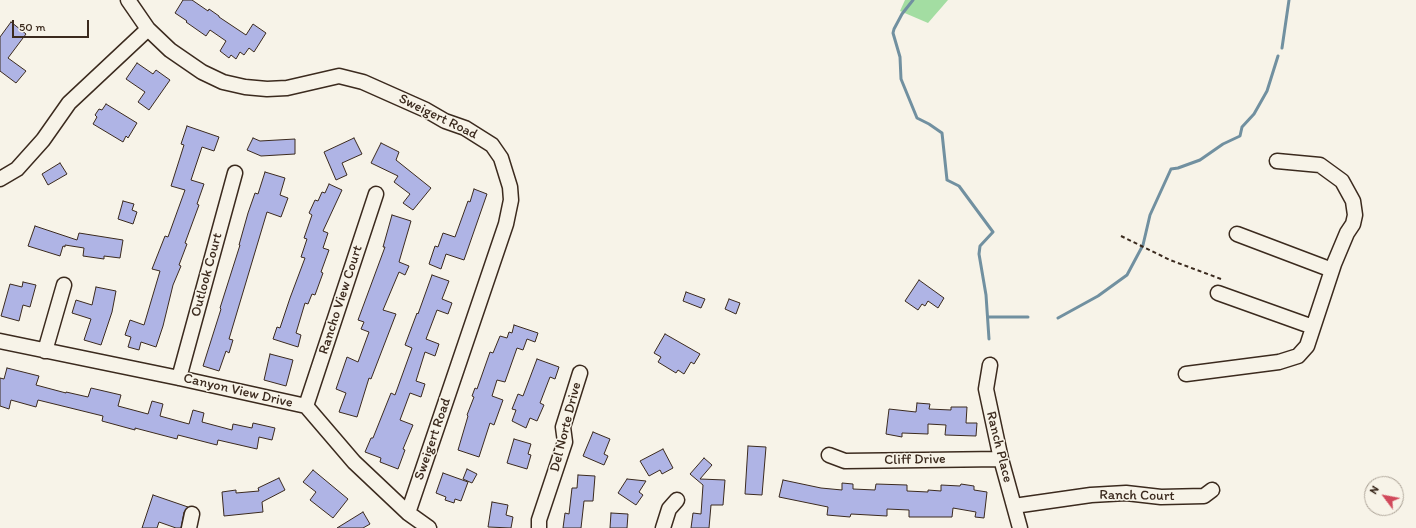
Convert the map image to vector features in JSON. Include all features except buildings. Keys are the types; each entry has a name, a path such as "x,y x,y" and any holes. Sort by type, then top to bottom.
{"street":[{"name":"Sweigert Road","path":"128,0 148,29 170,50 202,72 223,82 245,87 267,89 287,88 339,76 363,82 445,120 466,128 492,145 501,158 510,187 511,200 506,224 408,513"},
{"path":"0,179 17,169 43,140 70,103 148,29"},
{"path":"1186,374 1279,362 1298,356 1307,346 1332,270 1347,233 1353,224 1355,214 1353,201 1342,181 1320,165 1277,161"},
{"name":"Outlook Court","path":"179,378 235,173"},
{"name":"Rancho View Court","path":"306,406 376,194"},
{"path":"1237,234 1332,270"},
{"path":"45,351 64,286"},
{"path":"1219,286 1313,327"},
{"name":"Canyon View Drive","path":"0,341 306,406 354,462 408,513 429,528"},
{"name":"Ranch Place","path":"990,365 986,390 1001,459 1020,528"},
{"name":"Del Norte Drive","path":"540,528 539,520 565,442 563,427 580,373"},
{"name":"Cliff Drive","path":"829,455 845,461 1001,459"},
{"name":"Ranch Court","path":"1014,506 1091,495 1126,493 1161,497 1204,496 1212,490"},
{"path":"663,528 669,509 677,500"}],"path":[{"path":"1121,236 1219,286"}],"green space":[{"path":"905,0 948,0 928,23 900,11"}],"waterway":[{"path":"913,0 902,14 893,33 900,57 901,79 917,118 942,133 947,180 959,186 993,232 980,246 979,254 986,295 989,339"},
{"path":"1282,48 1289,0"},
{"path":"1058,318 1098,296 1127,275 1143,245 1150,215 1171,169 1200,160 1223,144 1240,136 1242,127 1254,114 1267,91 1278,56"},
{"path":"988,317 1028,317"}]}
